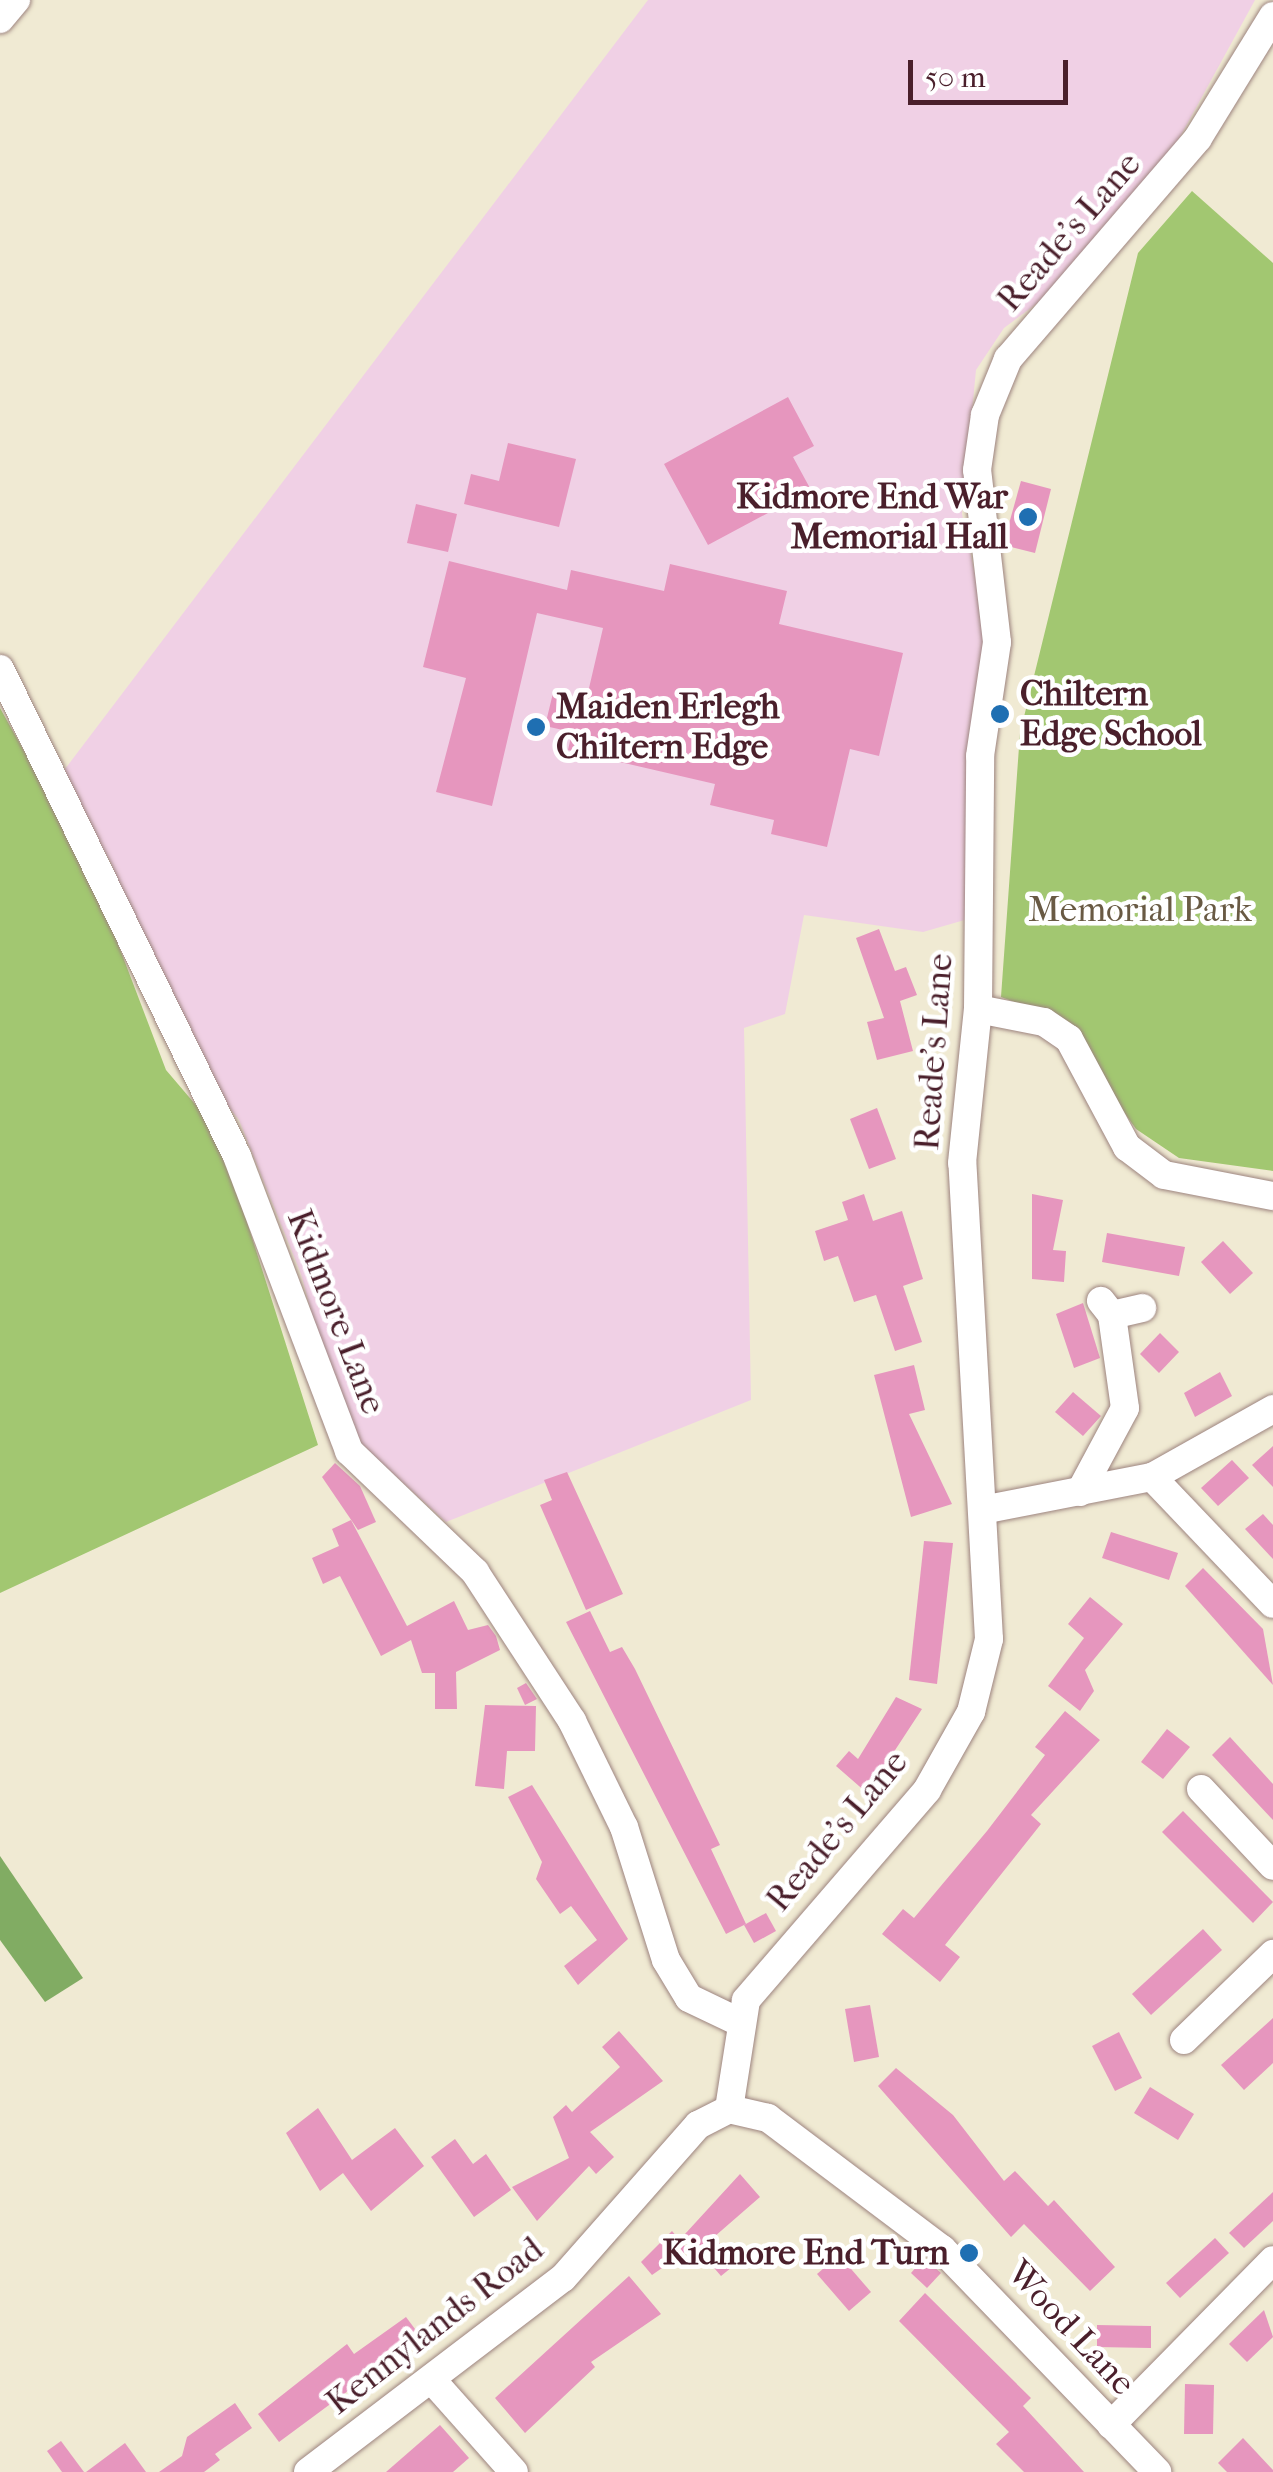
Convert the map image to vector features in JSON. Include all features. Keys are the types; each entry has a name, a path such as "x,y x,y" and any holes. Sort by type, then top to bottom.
{"street":[{"path":"0,19 16,0"},
{"name":"Reade's Lane","path":"730,2108 737,2021 758,1981 927,1790 971,1712 989,1639 986,1509 962,1163 978,1009 980,756 997,642 977,470 985,414 1008,359 1198,138 1273,16"},
{"name":"Kidmore Lane","path":"0,669 237,1156 349,1451 475,1572 572,1721 624,1827 666,1960 689,1998 737,2021"},
{"path":"978,1009 1044,1022 1069,1039 1127,1148 1164,1175 1273,1196"},
{"path":"1080,1492 1125,1408 1106,1308 1142,1308"},
{"path":"986,1509 1152,1477 1273,1409"},
{"path":"1152,1477 1273,1604"},
{"path":"1200,1789 1273,1866"},
{"path":"1184,2040 1273,1954"},
{"name":"Kennylands Road","path":"308,2472 563,2278 698,2125 730,2108"},
{"name":"Wood Lane","path":"730,2108 768,2118 942,2250 1157,2472"},
{"path":"1110,2425 1273,2260"},
{"path":"432,2380 514,2472"}],"shaded area":[{"name":"Maiden Erlegh Chiltern Edge","path":"648,0 1255,0 1163,168 1094,261 1004,328 976,370 962,514 985,621 968,919 923,932 804,915 785,1014 744,1028 751,1400 446,1522 343,1428 301,1274 239,1120 177,1041 112,865 62,773"}],"green space":[{"name":"Memorial Park","path":"1192,191 1273,263 1273,1171 1179,1158 1136,1129 1056,1017 1001,997 1020,733 1138,253"},
{"path":"0,708 88,865 166,1070 218,1131 318,1445 0,1593"},
{"path":"0,1856 83,1978 45,2002 0,1940"}],"building":[{"path":"788,397 814,446 793,457 811,490 708,545 664,464"},
{"path":"508,443 576,459 559,527 464,504 471,474 499,481"},
{"name":"Kidmore End War Memorial Hall","path":"1021,481 1051,489 1035,553 1003,545"},
{"path":"416,504 457,514 448,552 407,543"},
{"path":"449,561 567,590 571,570 664,591 670,564 787,591 779,624 903,653 879,756 850,749 827,847 771,834 774,820 710,805 715,784 568,750 572,732 545,726 553,693 586,701 603,628 537,613 492,806 436,792 466,678 423,667"},
{"path":"879,929 895,971 906,967 917,995 900,1001 913,1051 877,1060 867,1022 884,1018 856,938"},
{"path":"877,1108 896,1159 869,1169 850,1119"},
{"path":"864,1194 873,1221 902,1211 923,1279 903,1286 922,1342 895,1351 876,1295 854,1302 838,1256 824,1261 815,1231 848,1220 842,1202"},
{"path":"1032,1194 1063,1200 1053,1250 1066,1251 1064,1282 1032,1279"},
{"path":"1107,1233 1185,1247 1179,1276 1102,1262"},
{"path":"1223,1241 1253,1273 1230,1294 1201,1262"},
{"path":"1083,1303 1100,1358 1074,1368 1056,1314"},
{"path":"1160,1333 1179,1352 1159,1373 1140,1354"},
{"path":"914,1365 925,1410 909,1414 952,1504 911,1517 874,1375"},
{"path":"1220,1372 1232,1396 1195,1417 1184,1393"},
{"path":"1073,1392 1101,1416 1083,1436 1055,1412"},
{"path":"1273,1446 1273,1487 1252,1465"},
{"path":"1232,1460 1249,1478 1218,1506 1201,1488"},
{"path":"335,1463 360,1486 376,1522 358,1530 322,1477"},
{"path":"567,1472 623,1594 586,1610 540,1505 552,1500 544,1480"},
{"path":"1263,1514 1273,1525 1273,1559 1245,1529"},
{"path":"351,1520 407,1626 454,1601 468,1630 488,1625 496,1636 500,1650 456,1672 457,1709 435,1709 435,1673 422,1673 411,1640 381,1656 340,1576 323,1584 312,1558 339,1546 332,1529"},
{"path":"1111,1532 1178,1553 1169,1580 1102,1558"},
{"path":"924,1541 953,1543 937,1684 909,1680"},
{"path":"1203,1568 1263,1629 1273,1685 1185,1586"},
{"path":"1090,1597 1123,1624 1085,1670 1094,1691 1080,1711 1048,1686 1084,1638 1068,1624"},
{"path":"590,1611 610,1652 622,1647 635,1669 720,1845 711,1849 746,1924 726,1934 566,1622"},
{"path":"526,1683 537,1699 525,1705 517,1688"},
{"path":"896,1697 922,1709 867,1793 836,1766 849,1751 858,1759"},
{"path":"485,1705 536,1706 535,1751 507,1751 504,1789 475,1786"},
{"path":"1065,1711 1100,1740 1031,1815 1041,1824 945,1945 960,1957 940,1982 882,1934 903,1909 914,1918 987,1831 1045,1755 1035,1747"},
{"path":"1167,1729 1190,1747 1163,1779 1141,1762"},
{"path":"1230,1737 1273,1784 1273,1820 1212,1755"},
{"path":"532,1785 628,1939 578,1985 564,1966 597,1940 571,1906 560,1914 536,1879 542,1862 508,1797"},
{"path":"1183,1811 1273,1902 1253,1923 1162,1832"},
{"path":"766,1913 776,1931 754,1943 744,1925"},
{"path":"1203,1929 1222,1950 1151,2015 1132,1994"},
{"path":"870,2005 879,2057 854,2062 845,2009"},
{"path":"1273,2018 1273,2063 1244,2090 1221,2065"},
{"path":"619,2031 663,2081 590,2132 614,2157 596,2174 589,2166 537,2221 512,2187 569,2158 553,2117 566,2105 572,2112 620,2067 602,2047"},
{"path":"1119,2032 1142,2078 1115,2091 1092,2046"},
{"path":"896,2068 953,2115 1004,2181 1015,2171 1048,2206 1054,2200 1115,2267 1090,2291 1024,2224 1011,2237 878,2086"},
{"path":"1150,2087 1194,2114 1178,2140 1134,2113"},
{"path":"318,2108 352,2160 395,2128 424,2166 371,2211 343,2173 320,2191 286,2133"},
{"path":"455,2139 473,2164 486,2154 511,2190 474,2217 431,2157"},
{"path":"740,2174 760,2197 714,2237 737,2263 721,2276 685,2234"},
{"path":"1273,2192 1273,2221 1244,2248 1229,2233"},
{"path":"672,2231 688,2250 652,2275 641,2262"},
{"path":"1215,2238 1229,2253 1180,2298 1166,2283"},
{"path":"839,2255 871,2292 849,2311 817,2274"},
{"path":"924,2258 941,2273 927,2288 911,2273"},
{"path":"629,2276 661,2314 591,2362 595,2367 525,2433 495,2398"},
{"path":"925,2293 1031,2398 1023,2406 1084,2472 1024,2472 996,2444 1009,2432 899,2321"},
{"path":"1264,2310 1273,2337 1247,2362 1229,2344"},
{"path":"406,2317 421,2337 279,2442 258,2414 347,2344 354,2354"},
{"path":"1097,2325 1151,2326 1151,2348 1097,2347"},
{"path":"1185,2384 1214,2385 1213,2434 1184,2434"},
{"path":"235,2403 252,2428 215,2454 220,2460 204,2472 159,2472 182,2456 187,2437"},
{"path":"440,2425 469,2458 453,2472 386,2472"},
{"path":"1243,2438 1273,2472 1227,2472 1218,2463"},
{"path":"61,2441 84,2472 62,2472 47,2451"},
{"path":"125,2443 146,2472 86,2472"}],"place":[{"name":"Kidmore End War Memorial Hall","path":"1028,517"},
{"name":"Chiltern Edge School","path":"1000,714"},
{"name":"Maiden Erlegh Chiltern Edge","path":"536,727"},
{"name":"Kidmore End Turn","path":"969,2253"}]}
